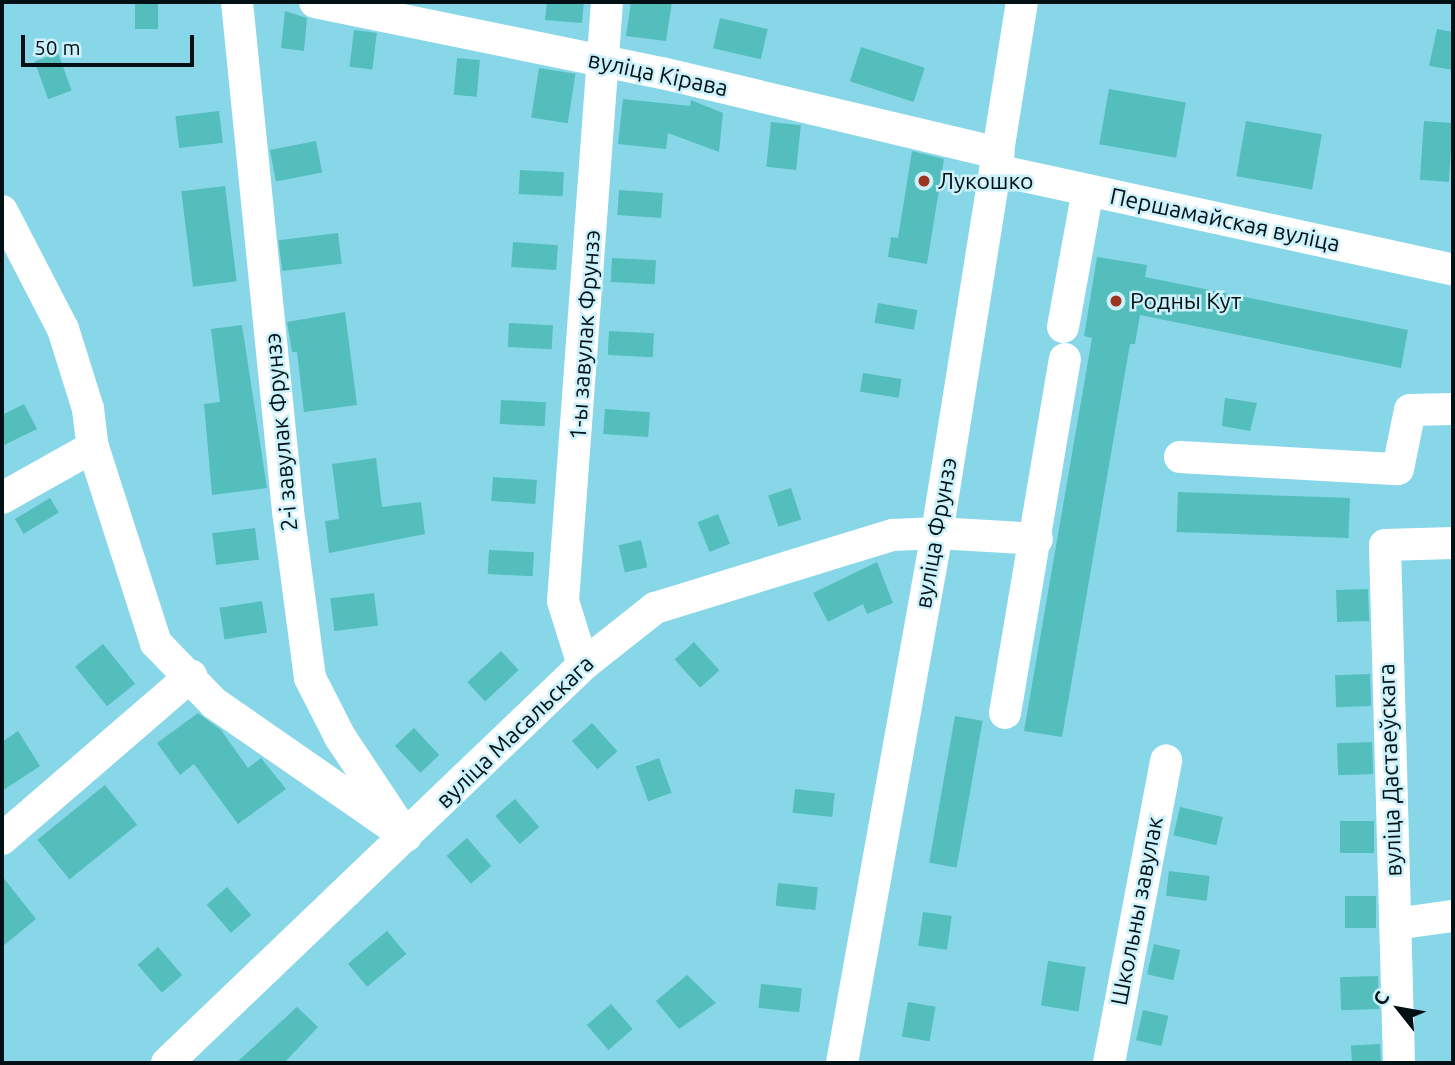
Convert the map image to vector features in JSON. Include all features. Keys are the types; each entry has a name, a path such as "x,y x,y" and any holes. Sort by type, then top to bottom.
{"street":[{"name":"2-і завулак Фрунзэ","path":"237,2 288,511 310,678 340,737 406,836"},
{"name":"вуліца Кірава","path":"315,2 603,61 998,162"},
{"name":"1-ы завулак Фрунзэ","path":"583,665 563,601 607,2"},
{"name":"вуліца Фрунзэ","path":"842,1063 937,533 1022,2"},
{"name":"Першамайская вуліца","path":"998,162 1088,190 1453,270"},
{"path":"1063,327 1088,190"},
{"path":"2,211 63,329 88,409 93,447 156,643 191,676 214,703 320,781 406,836"},
{"path":"1005,713 1037,539 1065,359"},
{"path":"1180,457 1398,469 1410,410 1453,409"},
{"path":"2,498 93,447"},
{"name":"вуліца Масальскага","path":"167,1063 583,665 655,608 893,535 937,533 1037,539"},
{"name":"вуліца Дастаеўскага","path":"1399,1063 1385,545 1453,543"},
{"path":"2,839 191,676"},
{"name":"Школьны завулак","path":"1109,1063 1166,760"},
{"path":"1395,924 1453,916"}],"building":[{"path":"135,2 158,2 158,29 135,29"},
{"path":"547,2 584,2 582,23 545,20"},
{"path":"631,2 672,2 666,41 626,36"},
{"path":"285,11 307,18 304,51 281,48"},
{"path":"720,18 768,29 761,59 713,48"},
{"path":"1437,29 1453,32 1453,70 1429,66"},
{"path":"354,30 377,33 372,70 349,67"},
{"path":"861,47 925,68 914,102 850,81"},
{"path":"58,53 72,91 48,99 35,62"},
{"path":"457,58 480,60 477,97 454,95"},
{"path":"539,68 576,74 568,123 531,117"},
{"path":"1109,89 1186,103 1176,158 1099,144"},
{"path":"623,99 690,106 691,100 723,113 719,152 668,133 666,149 618,144"},
{"path":"219,111 223,143 179,148 175,116"},
{"path":"1246,121 1322,134 1312,190 1236,176"},
{"path":"1424,121 1453,123 1449,182 1420,180"},
{"path":"771,122 801,125 796,170 766,167"},
{"path":"316,141 322,172 276,181 270,150"},
{"path":"912,151 944,159 927,264 888,257 891,237 898,238"},
{"path":"520,170 564,172 563,196 519,194"},
{"path":"225,186 237,281 193,287 181,191"},
{"path":"619,190 663,193 661,218 617,215"},
{"path":"338,233 342,264 282,271 278,240"},
{"path":"513,242 558,245 556,270 511,267"},
{"path":"1097,257 1147,265 1145,277 1408,330 1401,368 1140,315 1135,344 1130,344 1062,737 1024,731 1092,338 1084,336"},
{"path":"612,258 656,260 655,284 611,282"},
{"path":"878,303 917,310 914,330 875,323"},
{"path":"345,312 357,405 304,412 297,352 292,352 287,322"},
{"path":"509,323 553,325 552,349 508,347"},
{"path":"242,325 267,488 212,495 204,404 220,402 211,329"},
{"path":"609,331 654,333 653,357 608,355"},
{"path":"863,373 902,379 899,398 860,392"},
{"path":"1225,398 1257,403 1250,431 1222,426"},
{"path":"501,400 546,402 545,426 500,424"},
{"path":"24,404 37,429 2,446 2,415"},
{"path":"605,409 650,412 648,437 603,434"},
{"path":"376,458 382,507 421,502 425,534 329,553 325,521 339,519 332,464"},
{"path":"493,477 537,480 535,504 491,501"},
{"path":"791,488 801,519 778,527 768,495"},
{"path":"1178,492 1350,498 1348,538 1177,532"},
{"path":"50,498 59,513 24,534 15,519"},
{"path":"718,514 730,544 710,552 698,522"},
{"path":"255,528 259,560 216,565 212,533"},
{"path":"641,540 647,567 625,572 619,545"},
{"path":"489,550 534,552 533,576 488,574"},
{"path":"877,562 893,603 867,614 863,604 828,622 813,593"},
{"path":"1368,589 1369,621 1337,622 1336,590"},
{"path":"374,593 378,626 334,631 330,598"},
{"path":"262,601 267,633 225,639 220,608"},
{"path":"694,642 719,670 700,688 675,659"},
{"path":"103,644 135,684 107,706 75,667"},
{"path":"501,651 519,670 485,701 467,682"},
{"path":"1370,674 1371,706 1336,707 1335,675"},
{"path":"198,713 221,730 248,768 261,758 286,789 238,824 194,764 180,775 157,743"},
{"path":"955,716 983,721 957,868 929,863"},
{"path":"592,723 617,751 597,769 572,741"},
{"path":"414,728 439,755 420,773 395,746"},
{"path":"18,731 40,766 2,791 2,742"},
{"path":"1372,742 1373,774 1338,775 1337,743"},
{"path":"659,758 672,793 648,801 636,767"},
{"path":"105,785 137,825 69,879 37,840"},
{"path":"795,789 835,793 832,817 792,813"},
{"path":"515,799 539,827 520,844 495,816"},
{"path":"1180,807 1223,817 1216,845 1173,835"},
{"path":"1340,821 1374,821 1374,853 1340,853"},
{"path":"467,838 491,866 471,884 447,856"},
{"path":"1169,871 1210,876 1207,901 1166,896"},
{"path":"2,876 36,919 2,947"},
{"path":"778,883 818,887 815,910 776,906"},
{"path":"227,887 251,915 231,933 207,905"},
{"path":"1345,896 1376,896 1376,928 1345,928"},
{"path":"923,912 952,916 947,950 918,946"},
{"path":"387,931 406,954 367,987 348,964"},
{"path":"1154,944 1180,950 1173,980 1147,974"},
{"path":"158,947 182,975 162,993 138,965"},
{"path":"1048,961 1086,967 1078,1011 1041,1005"},
{"path":"687,975 716,1003 679,1029 656,1001"},
{"path":"1378,976 1379,1009 1341,1010 1340,977"},
{"path":"761,984 802,988 799,1012 758,1008"},
{"path":"908,1002 936,1007 929,1041 902,1036"},
{"path":"611,1004 633,1029 608,1050 587,1025"},
{"path":"297,1007 318,1027 284,1063 236,1063"},
{"path":"1143,1010 1168,1016 1161,1046 1136,1040"},
{"path":"1380,1044 1381,1063 1352,1063 1351,1046"}],"place":[{"name":"Лукошко","path":"924,181"},
{"name":"Родны Кут","path":"1116,301"}]}
